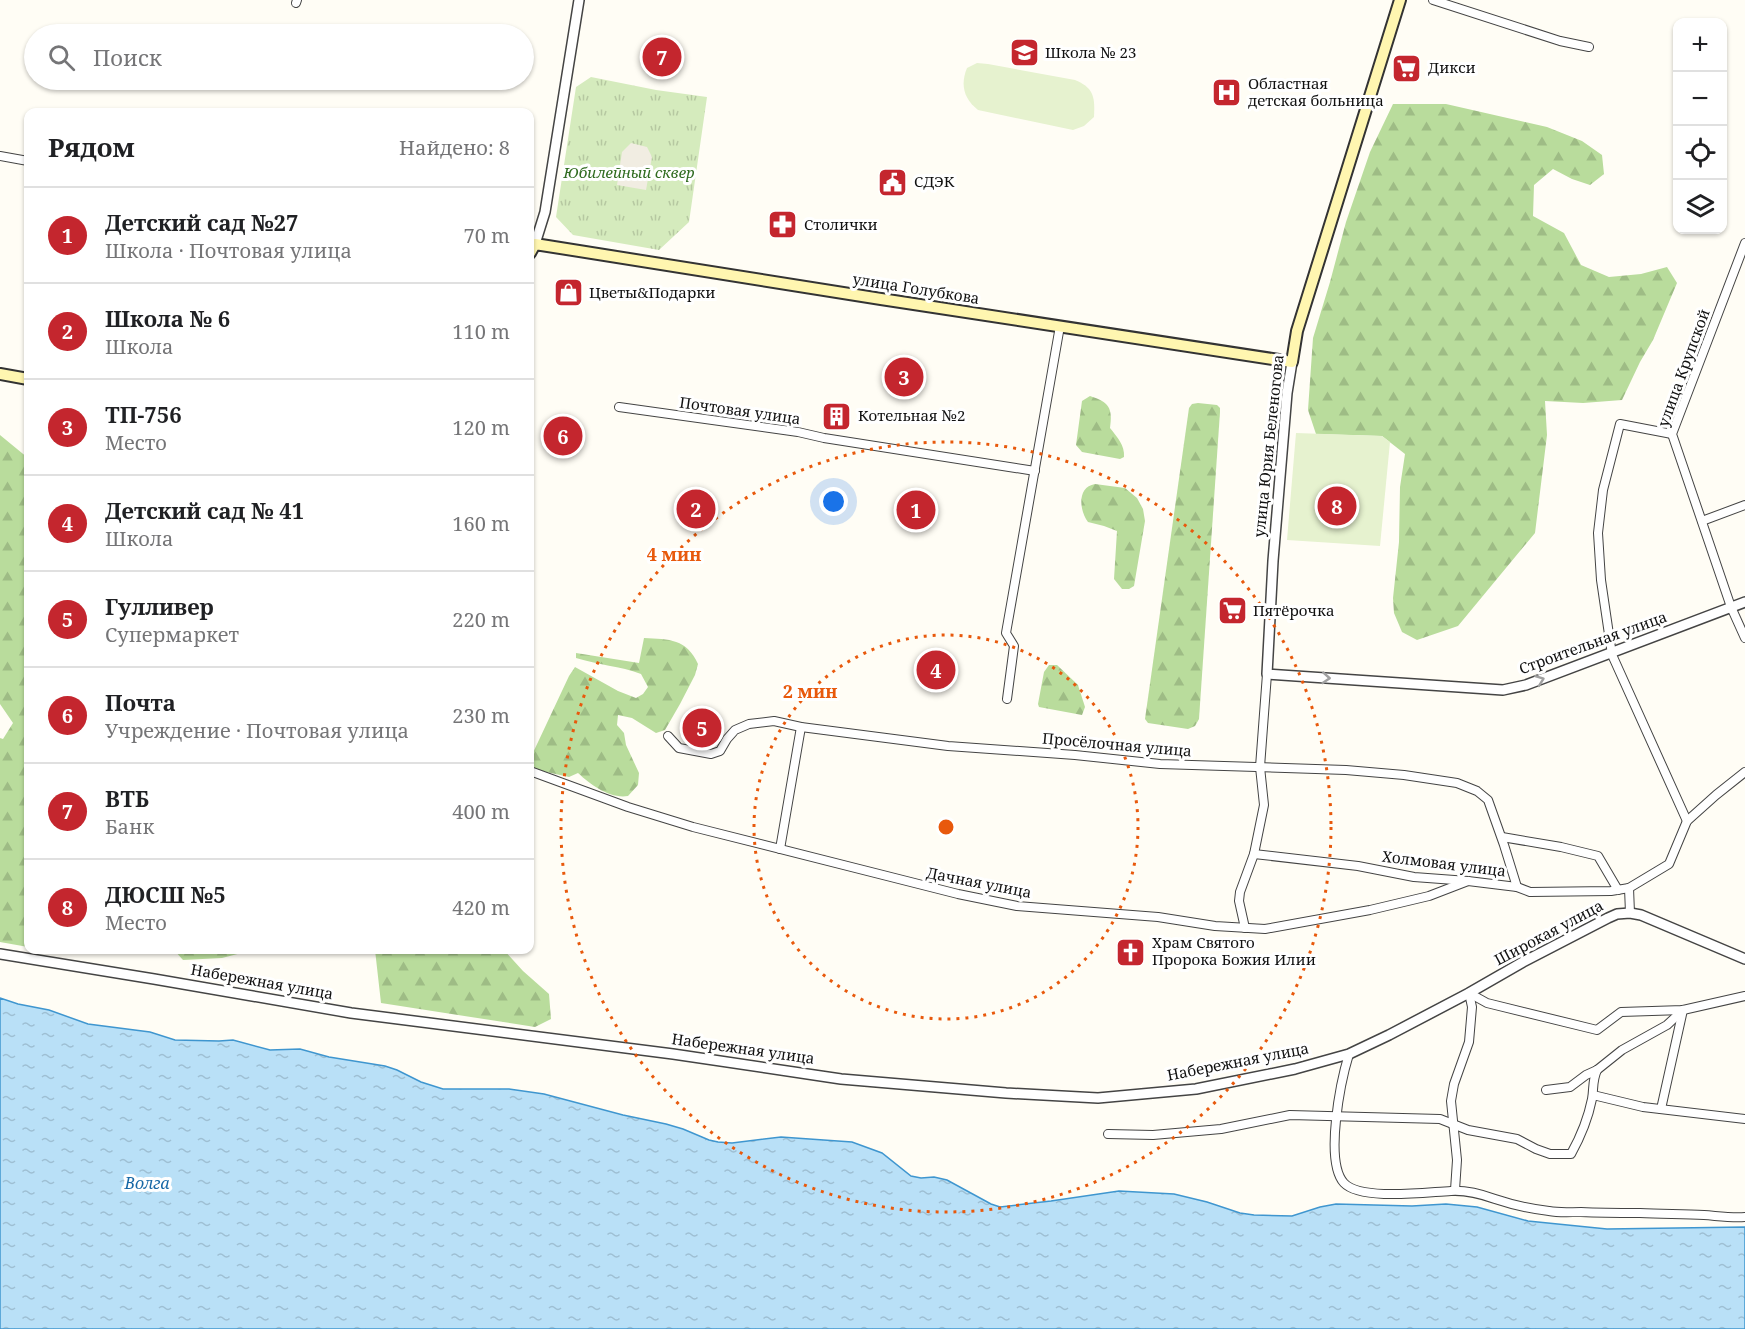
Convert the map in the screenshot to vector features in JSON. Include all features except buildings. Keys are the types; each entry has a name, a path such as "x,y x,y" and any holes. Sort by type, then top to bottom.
{"main road":[{"name":"улица Юрия Беленогова","path":"1292,362 1297,331 1400,0"},
{"name":"улица Голубкова","path":"534,247 1292,362"},
{"path":"0,374 24,378"}],"street":[{"path":"534,240 545,212 579,0"},
{"path":"1433,0 1560,41 1589,47"},
{"path":"0,156 24,160"},
{"name":"улица Крупской","path":"1745,243 1741,262 1671,434 1731,607 1745,638"},
{"path":"1006,699 1014,646 1006,633 1060,326"},
{"name":"улица Юрия Беленогова","path":"1245,928 1239,901 1240,892 1254,854 1264,805 1260,767 1273,561 1287,393 1292,362"},
{"name":"Почтовая улица","path":"619,407 798,432 1035,471"},
{"path":"1671,434 1620,424 1603,490 1598,533 1601,579 1612,653 1687,821"},
{"path":"1702,521 1745,505"},
{"name":"Строительная улица","path":"1267,674 1503,690 1526,685 1745,602"},
{"name":"Просёлочная улица","path":"668,736 679,748 711,754 720,751 735,730 748,724 774,721 801,727 948,746 1160,764 1357,771 1457,783 1477,791 1488,800 1517,887"},
{"path":"780,849 801,727"},
{"name":"Дачная улица","path":"534,772 628,807 693,827 948,892 1017,906 1158,917 1215,926 1265,928 1370,910 1429,896 1468,881"},
{"path":"1745,772 1687,821 1669,864 1629,888 1630,913 1641,915 1745,959"},
{"path":"1502,837 1598,856 1618,890"},
{"name":"Холмовая улица","path":"1254,854 1358,866 1414,877 1517,887 1530,892 1611,891 1629,888"},
{"name":"Широкая улица","path":"1469,993 1608,918 1630,913"},
{"name":"Набережная улица","path":"0,954 351,1013 841,1078 1006,1093 1098,1098 1196,1089 1295,1069 1349,1054 1469,993"},
{"path":"1469,993 1487,1003 1597,1030 1621,1012 1683,1010 1745,996"},
{"path":"1455,1191 1457,1160 1450,1101 1469,1042 1472,1007 1469,993"},
{"path":"1546,1090 1570,1086 1597,1070 1622,1050 1667,1025 1683,1010"},
{"path":"1661,1109 1683,1010"},
{"path":"1349,1054 1342,1078 1335,1135 1337,1164 1341,1179 1347,1186 1358,1191 1407,1194 1455,1191 1481,1193 1496,1200 1552,1212 1745,1217"},
{"path":"1108,1134 1153,1135 1221,1129 1290,1115 1440,1119 1468,1130 1516,1139 1550,1154 1571,1154 1586,1126 1593,1095 1593,1079 1597,1070"},
{"path":"1593,1095 1643,1107 1745,1119"}],"green space":[{"path":"977,63 1075,80 1090,90 1094,104 1094,117 1084,126 1073,130 978,110 969,101 964,86 967,68"},
{"name":"Юбилейный сквер","path":"591,77 707,97 689,222 659,250 573,235 556,217 576,87"},
{"path":"1393,104 1446,104 1547,127 1582,141 1602,155 1604,174 1590,185 1553,169 1534,185 1533,216 1564,233 1581,265 1609,277 1641,274 1667,267 1677,283 1653,340 1622,400 1583,403 1545,401 1547,435 1535,533 1458,626 1417,640 1402,632 1394,613 1393,598 1399,542 1400,487 1405,454 1382,436 1316,434 1308,410 1313,338 1346,222 1370,152"},
{"path":"1090,396 1102,401 1108,407 1111,415 1110,428 1122,445 1124,457 1120,459 1082,452 1076,445 1082,401"},
{"path":"1192,404 1217,405 1220,412 1199,719 1195,726 1188,729 1148,723 1145,719 1189,408"},
{"path":"1296,433 1382,436 1390,442 1380,546 1287,540"},
{"path":"0,435 24,455 24,946 0,942 0,738 3,739 13,723 0,704"},
{"path":"1095,484 1125,488 1137,498 1143,509 1145,521 1134,586 1129,589 1122,589 1114,579 1117,531 1088,522 1083,511 1081,500 1083,494 1089,486"},
{"path":"644,638 669,640 683,645 694,656 698,664 695,675 665,730 656,733 632,718 618,715 617,725 624,733 626,745 639,773 638,785 628,796 608,793 578,773 569,777 534,769 534,751 575,667 618,691 636,698 648,687 641,674 576,658 576,653 639,663"},
{"path":"1049,665 1057,665 1078,685 1085,707 1082,715 1039,707 1044,672"},
{"path":"178,954 238,954 222,958 183,960"},
{"path":"375,954 508,954 549,994 551,1019 535,1027 381,1003"}],"shaded area":[{"path":"631,143 647,147 652,157 646,190 617,185 622,152"}],"water":[{"name":"Волга","path":"0,998 49,1010 88,1024 150,1032 175,1040 233,1040 270,1050 300,1049 329,1057 385,1066 443,1089 509,1089 544,1094 666,1124 718,1142 732,1143 781,1137 852,1142 882,1153 911,1176 947,1180 1000,1207 1119,1191 1174,1194 1254,1215 1292,1216 1336,1204 1412,1206 1446,1204 1477,1207 1528,1221 1607,1229 1745,1227 1745,1329 0,1329"}],"place":[{"name":"Школа № 23","path":"1024,53"},
{"name":"ВТБ","path":"662,57"},
{"name":"Дикси","path":"1407,68"},
{"name":"Областная детская больница","path":"1227,93"},
{"name":"СДЭК","path":"893,182"},
{"name":"Столички","path":"783,225"},
{"name":"Цветы&Подарки","path":"568,293"},
{"name":"ТП-756","path":"904,377"},
{"name":"Котельная №2","path":"837,416"},
{"name":"Почта","path":"563,436"},
{"name":"ДЮСШ №5","path":"1337,506"},
{"name":"Школа № 6","path":"696,509"},
{"name":"Детский сад №27","path":"916,510"},
{"name":"Пятёрочка","path":"1232,611"},
{"name":"Детский сад № 41","path":"936,670"},
{"name":"Гулливер","path":"702,728"},
{"name":"Храм Святого Пророка Божия Илии","path":"1131,952"}]}
